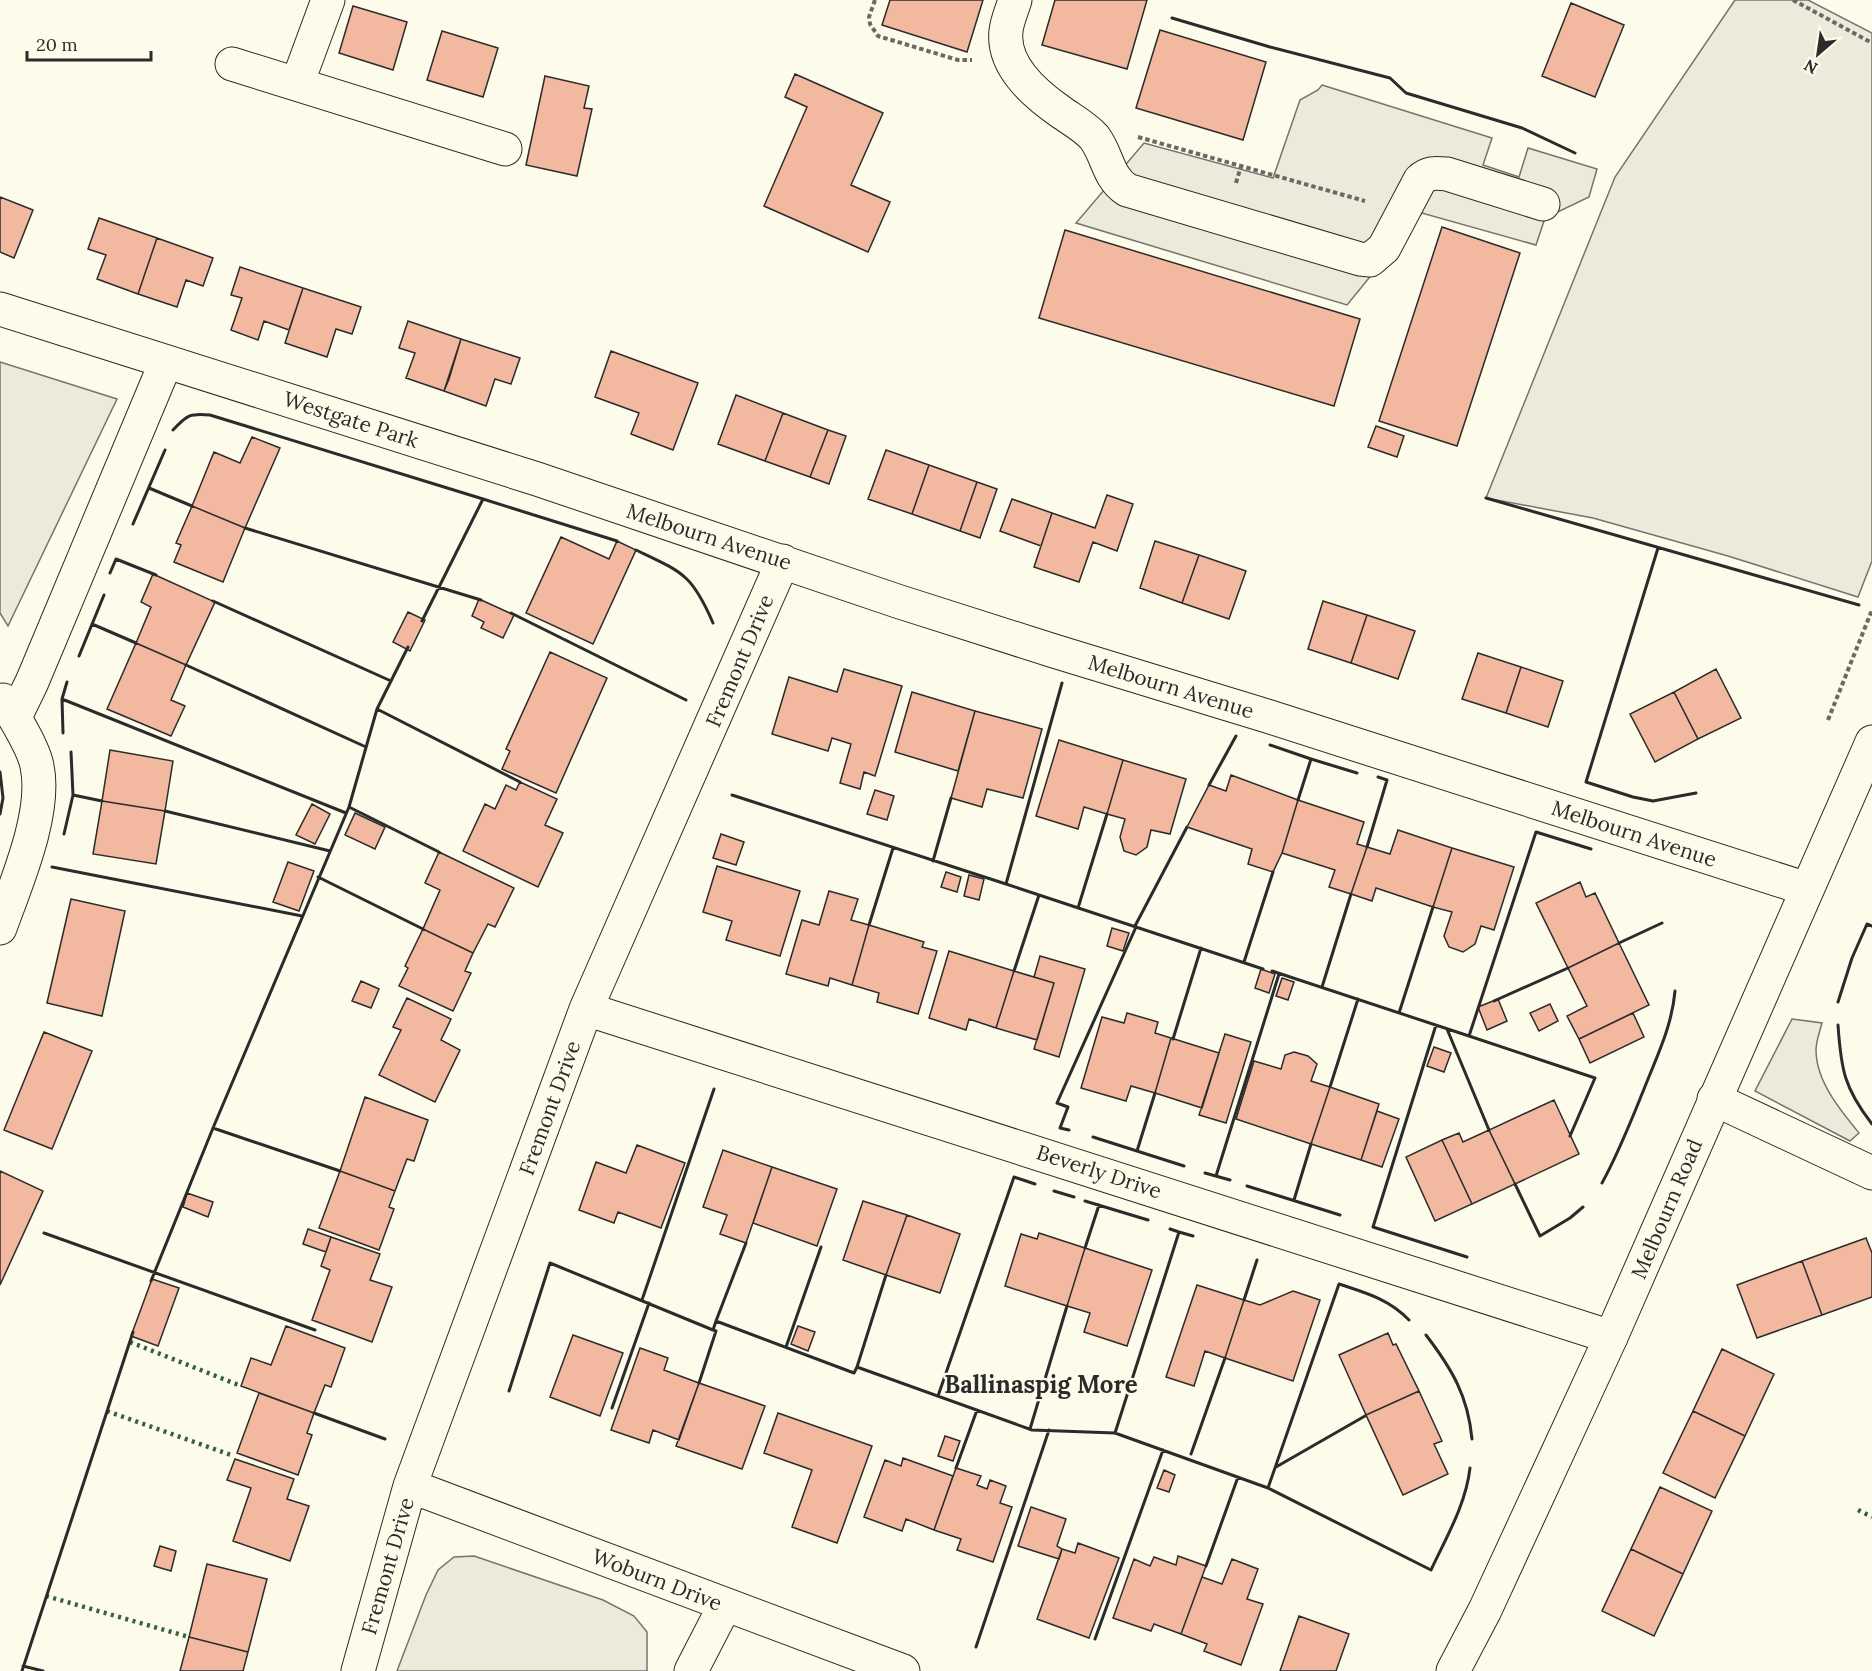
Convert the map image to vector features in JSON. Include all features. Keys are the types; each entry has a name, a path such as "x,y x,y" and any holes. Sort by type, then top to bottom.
{"street":[{"path":"297,84 328,0"},
{"path":"1015,0 1006,32 1009,53 1015,69 1025,82 1045,99 1085,127 1103,150 1117,184 1127,190 1360,259 1370,260 1384,248 1420,180 1425,175 1447,174 1543,204"},
{"path":"232,64 505,149"},
{"name":"Westgate Park","path":"0,309 537,479"},
{"path":"0,928 35,824 38,795 37,765 8,707 32,682 166,362"},
{"name":"Melbourn Avenue","path":"537,479 1054,651 1257,713 1807,889"},
{"name":"Fremont Drive","path":"358,1671 410,1486 586,1009 783,561"},
{"name":"Melbourn Road","path":"1453,1671 1485,1610 1611,1337 1872,742"},
{"name":"Beverly Drive","path":"586,1009 1611,1337"},
{"path":"1714,1099 1872,1173"},
{"name":"Woburn Drive","path":"410,1486 903,1671"},
{"path":"691,1671 725,1605"}],"path":[{"path":"875,0 869,17 870,24 879,36 958,60 973,60 1009,53"},
{"path":"1793,0 1872,43"},
{"path":"1129,134 1403,212"},
{"path":"1828,720 1872,610"}],"shaded area":[{"path":"1735,0 1808,0 1872,33 1872,561 1858,597 1728,556 1593,518 1486,498 1615,177"},
{"path":"1322,85 1492,138 1483,165 1519,177 1528,148 1597,169 1589,197 1545,218 1536,245 1422,213 1347,305 1076,223 1144,143 1273,178 1300,100 1318,90"},
{"path":"0,362 117,399 8,626 0,613"},
{"path":"1792,1019 1822,1023 1816,1047 1817,1062 1830,1094 1859,1133 1850,1141 1755,1091"},
{"path":"474,1556 603,1600 634,1616 647,1632 647,1671 397,1671 438,1570 454,1557"}],"building":[{"path":"890,0 983,0 967,52 882,25"},
{"path":"1055,0 1147,0 1127,69 1042,45"},
{"path":"1571,3 1624,25 1595,97 1542,76"},
{"path":"353,6 407,22 393,70 339,53"},
{"path":"1160,30 1266,62 1243,140 1136,108"},
{"path":"442,31 498,48 483,97 427,80"},
{"path":"795,74 883,113 851,185 890,202 868,252 764,206 807,107 785,97"},
{"path":"545,76 589,86 584,108 592,109 577,176 526,165"},
{"path":"0,197 33,210 14,258 0,252"},
{"path":"99,218 157,238 138,294 97,279 106,255 88,249"},
{"path":"1442,227 1520,253 1457,446 1379,421"},
{"path":"1065,230 1360,319 1334,406 1039,318"},
{"path":"157,238 213,258 203,286 186,280 177,307 138,294"},
{"path":"240,267 303,288 289,330 264,321 258,340 231,330 242,298 231,295"},
{"path":"303,288 361,307 352,334 336,329 327,357 285,343"},
{"path":"408,321 461,339 444,391 406,378 415,353 399,348"},
{"path":"461,339 520,358 511,384 495,379 486,406 444,391"},
{"path":"611,351 698,383 673,450 631,434 639,413 595,397"},
{"path":"736,395 783,413 765,461 718,444"},
{"path":"783,413 828,430 810,477 765,461"},
{"path":"1376,426 1404,436 1397,457 1368,447"},
{"path":"828,430 846,436 829,484 810,477"},
{"path":"252,437 280,448 245,528 192,506 214,452 240,463"},
{"path":"886,450 929,465 912,514 868,499"},
{"path":"929,465 977,482 960,531 912,514"},
{"path":"977,482 997,489 980,538 960,531"},
{"path":"1107,495 1133,504 1117,551 1093,542 1079,582 1034,567 1052,513 1095,528"},
{"path":"1012,499 1052,513 1041,546 1000,531"},
{"path":"192,506 245,528 223,582 174,562 181,545 176,543"},
{"path":"561,537 609,559 617,541 636,550 593,644 526,613"},
{"path":"1155,541 1199,555 1182,603 1140,588"},
{"path":"1199,555 1246,571 1229,619 1182,603"},
{"path":"153,574 215,602 186,665 136,643 151,607 141,602"},
{"path":"479,599 514,615 503,638 481,628 484,622 472,616"},
{"path":"1323,601 1367,615 1351,663 1308,649"},
{"path":"408,612 425,620 410,651 393,642"},
{"path":"1367,615 1415,631 1398,679 1351,663"},
{"path":"136,643 186,665 171,700 185,706 171,736 107,709"},
{"path":"550,652 607,678 556,793 502,769 510,751 506,749"},
{"path":"1478,653 1521,667 1506,713 1462,699"},
{"path":"1521,667 1563,681 1548,727 1506,713"},
{"path":"844,669 902,686 875,776 864,772 860,789 840,783 851,744 832,738 828,751 772,734 789,677 837,692"},
{"path":"1716,669 1741,718 1698,739 1674,692"},
{"path":"912,692 975,711 958,771 895,752"},
{"path":"1674,692 1698,739 1655,762 1630,714"},
{"path":"975,711 1042,729 1023,798 987,789 982,807 951,798"},
{"path":"1059,740 1123,760 1107,814 1084,807 1078,829 1036,816"},
{"path":"110,750 173,761 165,811 102,801"},
{"path":"1123,760 1186,779 1170,834 1151,830 1147,847 1136,855 1124,851 1120,837 1125,819 1107,814"},
{"path":"1231,775 1298,800 1282,853 1273,872 1248,864 1252,849 1187,827 1209,785 1226,791"},
{"path":"520,782 557,799 545,825 563,833 538,887 463,851 485,804 495,809 506,785 516,790"},
{"path":"875,790 894,796 887,820 867,814"},
{"path":"1298,800 1364,822 1357,844 1367,847 1351,894 1329,887 1335,870 1282,853"},
{"path":"102,801 165,811 156,864 93,854"},
{"path":"312,804 330,814 315,844 296,835"},
{"path":"355,813 385,827 375,849 345,835"},
{"path":"1398,830 1452,848 1433,907 1376,888 1372,901 1351,894 1367,847 1390,854"},
{"path":"721,834 744,842 736,865 713,858"},
{"path":"1452,848 1514,867 1494,930 1481,926 1475,944 1463,952 1449,947 1444,936 1452,912 1433,907"},
{"path":"439,852 514,888 495,927 488,924 473,953 423,929 440,890 425,883"},
{"path":"288,862 314,871 299,911 273,902"},
{"path":"717,866 800,891 780,956 726,940 732,921 703,912"},
{"path":"946,872 961,877 957,892 941,887"},
{"path":"969,875 984,879 979,900 964,896"},
{"path":"1580,882 1586,897 1595,893 1619,943 1568,968 1536,903"},
{"path":"829,891 858,899 851,920 869,925 852,985 830,978 828,986 786,974 802,920 819,925"},
{"path":"71,899 125,911 102,1016 47,1003"},
{"path":"869,925 924,942 922,947 937,951 918,1014 877,1002 879,993 852,985"},
{"path":"1112,928 1129,933 1123,951 1107,946"},
{"path":"423,929 473,953 465,971 471,973 453,1011 399,986 408,968 405,966"},
{"path":"1619,943 1649,1005 1579,1039 1567,1016 1587,1006 1568,968"},
{"path":"949,951 1014,971 996,1028 969,1019 966,1030 929,1018"},
{"path":"1040,956 1085,969 1059,1057 1034,1049 1054,983 1034,977"},
{"path":"1261,969 1275,974 1269,993 1255,988"},
{"path":"1014,971 1054,983 1037,1040 996,1028"},
{"path":"1282,978 1294,982 1288,1000 1276,996"},
{"path":"361,981 379,989 371,1008 352,1001"},
{"path":"407,998 451,1019 441,1040 460,1050 435,1102 379,1075 401,1030 393,1027"},
{"path":"1498,999 1507,1021 1487,1030 1478,1007"},
{"path":"1550,1004 1558,1021 1539,1031 1530,1013"},
{"path":"1127,1013 1158,1022 1155,1033 1171,1038 1155,1093 1131,1086 1126,1101 1081,1088 1102,1017 1124,1023"},
{"path":"1633,1013 1644,1037 1590,1063 1579,1039"},
{"path":"44,1032 92,1051 52,1149 4,1130"},
{"path":"1225,1034 1251,1042 1226,1123 1199,1115"},
{"path":"1171,1038 1219,1053 1202,1108 1155,1093"},
{"path":"1434,1047 1451,1053 1444,1072 1427,1066"},
{"path":"1294,1052 1308,1056 1317,1064 1311,1081 1330,1087 1311,1144 1236,1119 1254,1061 1281,1069 1285,1055"},
{"path":"1330,1087 1379,1104 1361,1160 1311,1144"},
{"path":"365,1097 428,1120 414,1161 407,1159 395,1191 340,1171"},
{"path":"1554,1100 1579,1154 1515,1184 1489,1130"},
{"path":"1377,1111 1399,1119 1382,1167 1361,1160"},
{"path":"1489,1130 1515,1184 1472,1204 1442,1140 1459,1133 1463,1142"},
{"path":"1442,1140 1472,1204 1435,1221 1406,1157"},
{"path":"637,1145 685,1163 661,1228 618,1212 614,1223 579,1210 596,1162 626,1173"},
{"path":"723,1150 772,1167 746,1243 720,1234 727,1215 703,1207"},
{"path":"772,1167 837,1189 817,1246 753,1223"},
{"path":"0,1171 43,1191 0,1285"},
{"path":"340,1171 395,1191 389,1207 394,1209 379,1250 319,1228"},
{"path":"187,1193 213,1202 208,1217 183,1207"},
{"path":"863,1201 907,1215 886,1275 843,1260"},
{"path":"907,1215 960,1234 940,1293 886,1275"},
{"path":"308,1229 331,1237 326,1252 303,1244"},
{"path":"1039,1233 1085,1248 1067,1306 1005,1286 1021,1234 1037,1239"},
{"path":"331,1237 380,1254 370,1280 392,1287 372,1342 312,1320 330,1270 321,1266"},
{"path":"1866,1238 1872,1253 1872,1297 1822,1315 1802,1261"},
{"path":"1085,1248 1152,1270 1127,1346 1084,1332 1090,1313 1067,1306"},
{"path":"1802,1261 1822,1315 1757,1338 1737,1285"},
{"path":"152,1279 179,1288 158,1346 131,1336"},
{"path":"1197,1285 1244,1300 1225,1358 1205,1351 1194,1386 1166,1377"},
{"path":"1293,1291 1320,1300 1293,1381 1225,1358 1244,1300 1260,1305"},
{"path":"286,1326 345,1348 331,1387 325,1385 314,1413 241,1386 251,1358 271,1365"},
{"path":"798,1326 815,1332 808,1351 791,1344"},
{"path":"1388,1333 1393,1345 1396,1344 1419,1391 1366,1415 1339,1355"},
{"path":"573,1335 623,1353 600,1416 550,1397"},
{"path":"640,1348 668,1358 664,1370 699,1383 679,1440 653,1430 649,1443 611,1430"},
{"path":"1722,1349 1774,1374 1745,1436 1693,1411"},
{"path":"699,1383 765,1406 742,1469 676,1446"},
{"path":"1419,1391 1442,1441 1434,1444 1448,1474 1403,1495 1366,1415"},
{"path":"259,1393 314,1413 307,1433 312,1435 298,1475 237,1453"},
{"path":"1693,1411 1745,1436 1715,1498 1663,1473"},
{"path":"778,1413 872,1446 837,1543 792,1527 812,1470 764,1453"},
{"path":"945,1436 960,1441 953,1461 938,1456"},
{"path":"903,1458 953,1476 934,1530 906,1519 902,1531 864,1517 885,1460 901,1466"},
{"path":"235,1459 294,1479 287,1499 309,1506 290,1561 233,1541 251,1488 227,1480"},
{"path":"956,1468 981,1476 977,1485 987,1489 990,1480 1006,1486 1000,1503 1012,1507 993,1562 957,1550 961,1539 934,1530"},
{"path":"1164,1470 1175,1475 1169,1492 1157,1488"},
{"path":"1660,1487 1712,1511 1683,1574 1631,1549"},
{"path":"1031,1507 1066,1519 1057,1546 1062,1549 1059,1559 1018,1546"},
{"path":"1078,1543 1119,1558 1089,1638 1037,1619 1062,1549 1075,1553"},
{"path":"160,1546 176,1551 171,1571 154,1566"},
{"path":"1631,1549 1683,1574 1654,1636 1602,1611"},
{"path":"1178,1556 1206,1566 1181,1634 1154,1624 1151,1631 1113,1618 1134,1559 1150,1566 1154,1557 1176,1565"},
{"path":"1232,1559 1258,1569 1247,1599 1263,1604 1241,1665 1204,1651 1207,1644 1181,1634 1202,1577 1222,1584"},
{"path":"207,1564 267,1579 248,1652 189,1637"},
{"path":"1299,1616 1349,1634 1336,1671 1280,1671"},
{"path":"189,1637 248,1652 243,1671 180,1671"}],"hedge":[{"path":"130,1342 241,1386"},
{"path":"107,1411 231,1455"},
{"path":"1858,1510 1872,1517"},
{"path":"46,1596 189,1637"}],"wall":[{"path":"1172,18 1270,47 1390,78 1406,93 1522,128 1575,153"},
{"path":"173,430 189,416 210,415 483,499"},
{"path":"133,524 165,450"},
{"path":"149,488 192,506"},
{"path":"1486,498 1859,605"},
{"path":"422,621 483,499 617,541"},
{"path":"245,528 481,600"},
{"path":"1658,548 1586,782 1653,801 1696,793"},
{"path":"636,550 684,576 699,594 713,623"},
{"path":"110,573 116,559 156,575"},
{"path":"79,656 104,595"},
{"path":"213,601 391,681"},
{"path":"511,613 686,700"},
{"path":"92,624 136,643"},
{"path":"349,807 377,709 408,647"},
{"path":"186,665 366,747"},
{"path":"67,682 62,699 346,813"},
{"path":"1062,683 1006,884 1263,969"},
{"path":"62,699 63,733"},
{"path":"377,709 520,782"},
{"path":"1209,785 1236,736"},
{"path":"1270,745 1311,759"},
{"path":"71,752 73,795"},
{"path":"1298,800 1311,759 1357,773"},
{"path":"0,772 3,798 0,814"},
{"path":"1367,847 1387,780 1378,777"},
{"path":"64,834 73,795 102,801"},
{"path":"732,795 1006,884"},
{"path":"933,861 951,798"},
{"path":"151,1281 349,807 439,852"},
{"path":"165,811 330,851"},
{"path":"1078,908 1107,814"},
{"path":"1135,926 1187,827"},
{"path":"1272,971 1469,1036 1536,832 1591,849"},
{"path":"869,925 893,848"},
{"path":"52,867 302,916"},
{"path":"1244,962 1273,872"},
{"path":"318,877 423,929"},
{"path":"1322,987 1351,894"},
{"path":"1014,971 1039,895"},
{"path":"1399,1013 1433,907"},
{"path":"1619,943 1662,923"},
{"path":"1838,1002 1852,958 1867,924 1872,926"},
{"path":"1069,1130 1060,1128 1068,1107 1057,1103 1136,927"},
{"path":"1173,1039 1201,948"},
{"path":"1494,1001 1568,968"},
{"path":"1216,1176 1279,974"},
{"path":"1602,1183 1659,1053 1671,1016 1675,991"},
{"path":"1330,1087 1358,999"},
{"path":"1436,1025 1373,1227 1467,1257"},
{"path":"1838,1025 1846,1078 1855,1100 1872,1124"},
{"path":"1447,1029 1489,1130"},
{"path":"1469,1036 1595,1078 1570,1136"},
{"path":"642,1300 714,1089"},
{"path":"1137,1151 1155,1093"},
{"path":"213,1128 340,1171"},
{"path":"1093,1137 1184,1166"},
{"path":"1294,1200 1311,1144"},
{"path":"1205,1173 1230,1180"},
{"path":"938,1396 1014,1177 1035,1184"},
{"path":"1515,1184 1540,1236 1570,1218 1583,1207"},
{"path":"1247,1186 1340,1215"},
{"path":"1054,1191 1074,1197"},
{"path":"1085,1201 1148,1220"},
{"path":"1085,1248 1099,1205"},
{"path":"1170,1229 1179,1232"},
{"path":"1115,1433 1179,1232 1193,1236"},
{"path":"44,1233 315,1330"},
{"path":"716,1321 746,1243"},
{"path":"786,1347 821,1247"},
{"path":"1244,1300 1257,1260"},
{"path":"509,1391 550,1263 713,1330 716,1321 854,1373 857,1367 1032,1430 1115,1433 1268,1488"},
{"path":"857,1367 886,1275"},
{"path":"1409,1320 1385,1302 1339,1284 1268,1488 1431,1570 1460,1508 1470,1468"},
{"path":"612,1408 649,1303"},
{"path":"1030,1429 1067,1306"},
{"path":"699,1383 716,1331 713,1330"},
{"path":"22,1671 133,1332"},
{"path":"1426,1335 1444,1360 1463,1396 1472,1439"},
{"path":"1191,1454 1225,1358"},
{"path":"956,1468 977,1410"},
{"path":"314,1413 385,1439"},
{"path":"1276,1467 1365,1416"},
{"path":"976,1647 1049,1430"},
{"path":"1095,1639 1163,1450"},
{"path":"1206,1566 1238,1477"},
{"path":"23,1666 43,1671"}],"district":[{"name":"Ballinaspig More","path":"1041,1385"}]}
